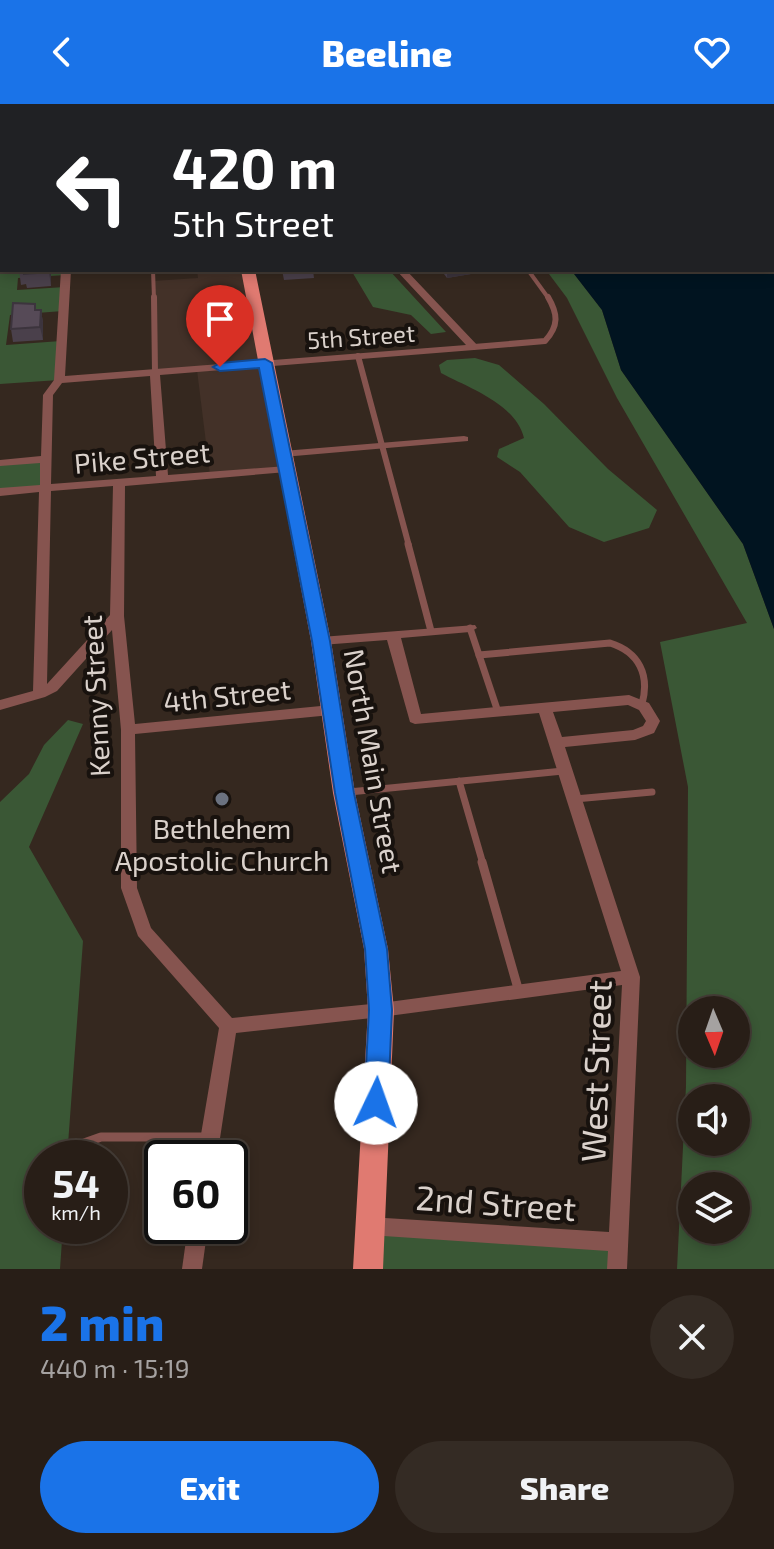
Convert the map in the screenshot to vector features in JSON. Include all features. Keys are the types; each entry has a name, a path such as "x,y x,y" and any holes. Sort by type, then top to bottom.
{"main road":[{"name":"North Main Street","path":"248,272 321,641 344,793 376,949 381,1010 368,1269"}],"street":[{"path":"40,694 48,395 59,380 66,272"},
{"path":"403,272 474,347"},
{"name":"5th Street","path":"59,380 474,347"},
{"path":"155,373 162,479"},
{"name":"Pike Street","path":"0,492 162,479 381,446 464,439"},
{"path":"0,463 46,459"},
{"name":"Kenny Street","path":"119,483 117,616 128,730 129,888 144,931 228,1026"},
{"path":"0,705 52,688 117,616"},
{"path":"321,641 470,628"},
{"path":"393,635 415,719 629,700 649,710 653,721 649,729 635,735 556,743"},
{"name":"West Street","path":"545,708 631,977 617,1269"},
{"name":"4th Street","path":"128,730 331,710"},
{"path":"210,1140 228,1026 381,1010 631,977"},
{"name":"2nd Street","path":"369,1226 619,1242"},
{"path":"192,1269 195,1244"}],"lane":[{"path":"153,272 155,373"},
{"path":"474,347 545,341 553,335 558,322 555,308 529,272"},
{"path":"358,356 431,631"},
{"path":"470,628 498,712"},
{"path":"479,655 610,643 621,645 637,659 647,683 642,704"},
{"path":"344,793 566,770"},
{"path":"459,781 519,992"},
{"path":"575,799 652,792"},
{"path":"92,1140 101,1137 210,1137"}],"shaded area":[{"path":"197,272 248,272 287,469 210,475 197,370 155,373 153,281 198,278"}],"green space":[{"path":"0,272 66,272 66,275 18,278 17,290 65,287 63,311 10,315 6,345 61,341 59,380 0,384"},
{"path":"352,272 391,272 446,332 431,334 411,315 373,307"},
{"path":"548,272 573,272 602,310 621,370 743,544 774,629 774,1269 677,1269 678,1244 750,1244 750,1172 682,1172 683,1156 750,1156 750,1084 686,1084 686,1068 750,1068 750,996 687,996 688,787 660,642 747,623 617,398 567,298"},
{"path":"475,358 499,365 544,404 608,469 657,510 649,528 604,542 569,527 520,472 497,457 499,449 524,438 519,426 502,406 441,373 439,365 447,360"},
{"path":"46,459 45,488 0,492 0,463"},
{"path":"68,720 83,724 29,847 83,941 68,1140 24,1140 24,1244 62,1244 60,1269 0,1269 0,802 29,774 44,745"},
{"path":"369,1226 619,1242 617,1269 368,1269"}],"water":[{"path":"573,272 774,272 774,629 743,544 621,370 602,310"}],"building":[{"path":"13,303 35,304 35,310 41,310 40,327 11,329"}],"place":[{"name":"Bethlehem Apostolic Church","path":"222,799"}],"route":[{"path":"220,367 265,363 321,641 344,793 376,949 381,1010 376,1103"}]}
